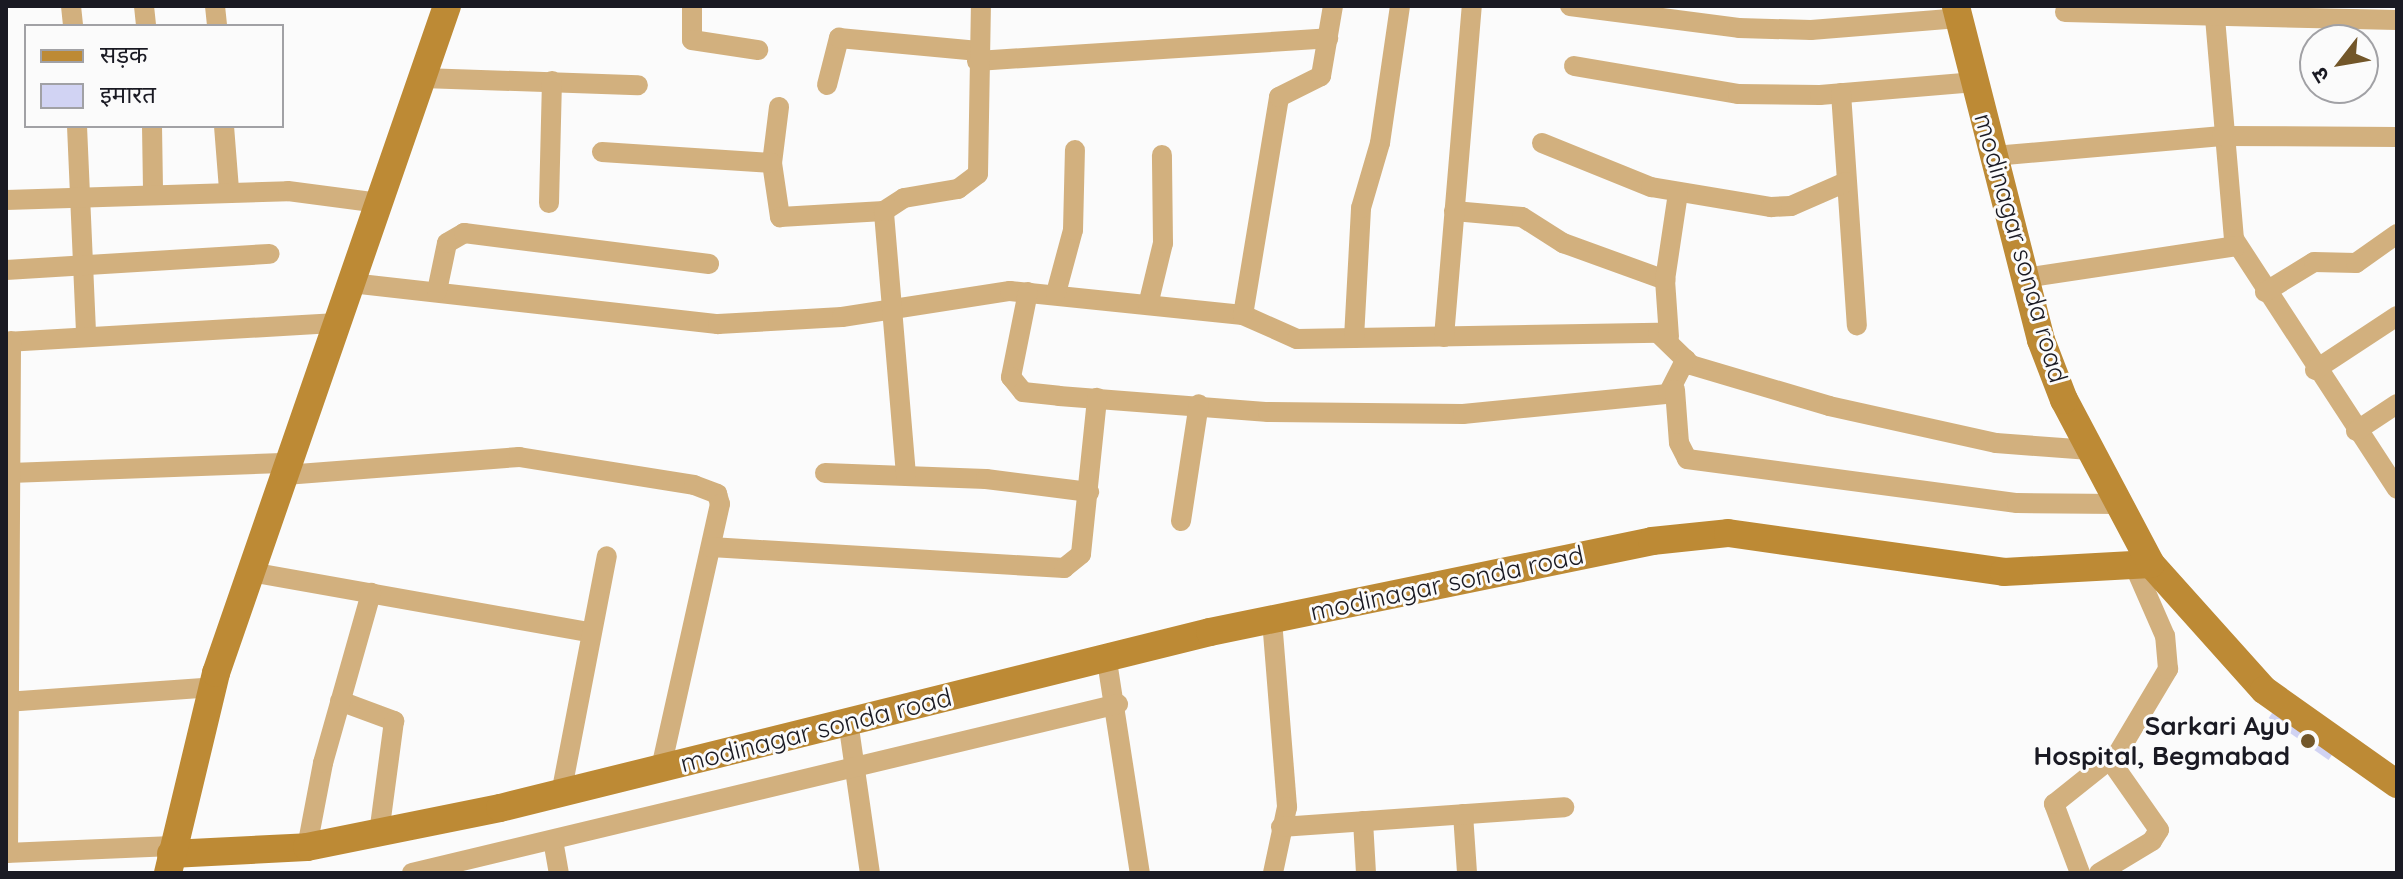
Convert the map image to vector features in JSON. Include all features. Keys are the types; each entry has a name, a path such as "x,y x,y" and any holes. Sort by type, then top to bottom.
{"street":[{"path":"337,323 8,342 7,853 171,859 213,687 447,6"},
{"path":"692,6 692,40 758,50"},
{"path":"779,107 772,163 780,217 884,211 904,198 958,189 978,174 977,56 981,6"},
{"path":"1243,315 1279,97 1321,76 1333,6"},
{"path":"1354,338 1361,208 1380,143 1400,6"},
{"path":"1444,337 1472,6"},
{"path":"1570,6 1739,28 1811,30 1958,12"},
{"name":"modinagar sonda road","path":"171,859 307,847 561,794 661,767 852,745 1109,664 1652,541 1728,533 2004,572 2143,565 2118,504 2051,370 1958,12"},
{"path":"2065,12 2214,12 2397,20"},
{"path":"2214,12 2229,223 2237,246 2315,370 2397,488"},
{"path":"827,85 839,38 977,56 1328,38"},
{"path":"1574,66 1738,94 1841,93 1975,82"},
{"path":"422,78 638,85"},
{"path":"549,203 552,81"},
{"path":"1841,93 1857,325"},
{"path":"77,128 83,196 86,336"},
{"path":"152,128 153,193"},
{"path":"224,128 229,190"},
{"path":"1994,156 2222,136 2397,137"},
{"path":"1542,143 1678,193 1791,206 1846,182"},
{"path":"1056,293 1073,230 1075,150"},
{"path":"602,152 772,163"},
{"path":"1148,305 1163,243 1162,155"},
{"path":"6,200 229,190 379,203"},
{"path":"1678,193 1665,280 1669,337 1686,359 1829,406 1996,443 2090,450"},
{"path":"884,211 906,475"},
{"path":"1454,211 1522,217 1563,243 1665,280"},
{"path":"437,291 447,243 464,233 709,264"},
{"path":"2265,292 2314,262 2356,263 2397,234"},
{"path":"2025,278 2237,246"},
{"path":"6,270 270,254"},
{"path":"351,283 733,325 1028,292 1243,315 1297,339 1579,331 1669,337"},
{"path":"1028,292 1012,365 1016,388 1268,412 1463,414 1648,398 1675,390"},
{"path":"2315,370 2397,316"},
{"path":"1686,359 1675,390 1687,459 2017,503 2118,504"},
{"path":"711,547 1064,568 1081,554 1097,398"},
{"path":"1181,521 1199,404"},
{"path":"2356,431 2397,404"},
{"path":"9,481 519,457 679,482 717,494 711,547 661,767"},
{"path":"825,473 906,475 1089,492"},
{"path":"561,794 589,632 607,556"},
{"path":"2080,873 2051,809 2110,760 2134,732 2168,669 2165,636 2143,565"},
{"path":"2143,565 2264,690 2397,784"},
{"path":"251,572 589,632"},
{"path":"307,847 340,701 371,593"},
{"path":"1273,873 1287,807 1274,627"},
{"path":"1109,664 1118,701 1140,873"},
{"path":"8,702 213,687"},
{"path":"340,701 387,713 394,721 379,833"},
{"path":"412,873 553,840 852,745 1118,701"},
{"path":"852,745 870,873"},
{"path":"2099,873 2152,841 2159,830 2110,760"},
{"path":"1281,827 1564,807"},
{"path":"1463,814 1467,873"},
{"path":"1363,821 1366,873"},
{"path":"553,840 559,873"}],"building":[{"path":"2275,709 2335,751 2328,760 2269,718"}],"place":[{"name":"Sarkari Ayu Hospital, Begmabad","path":"2308,741"}]}
